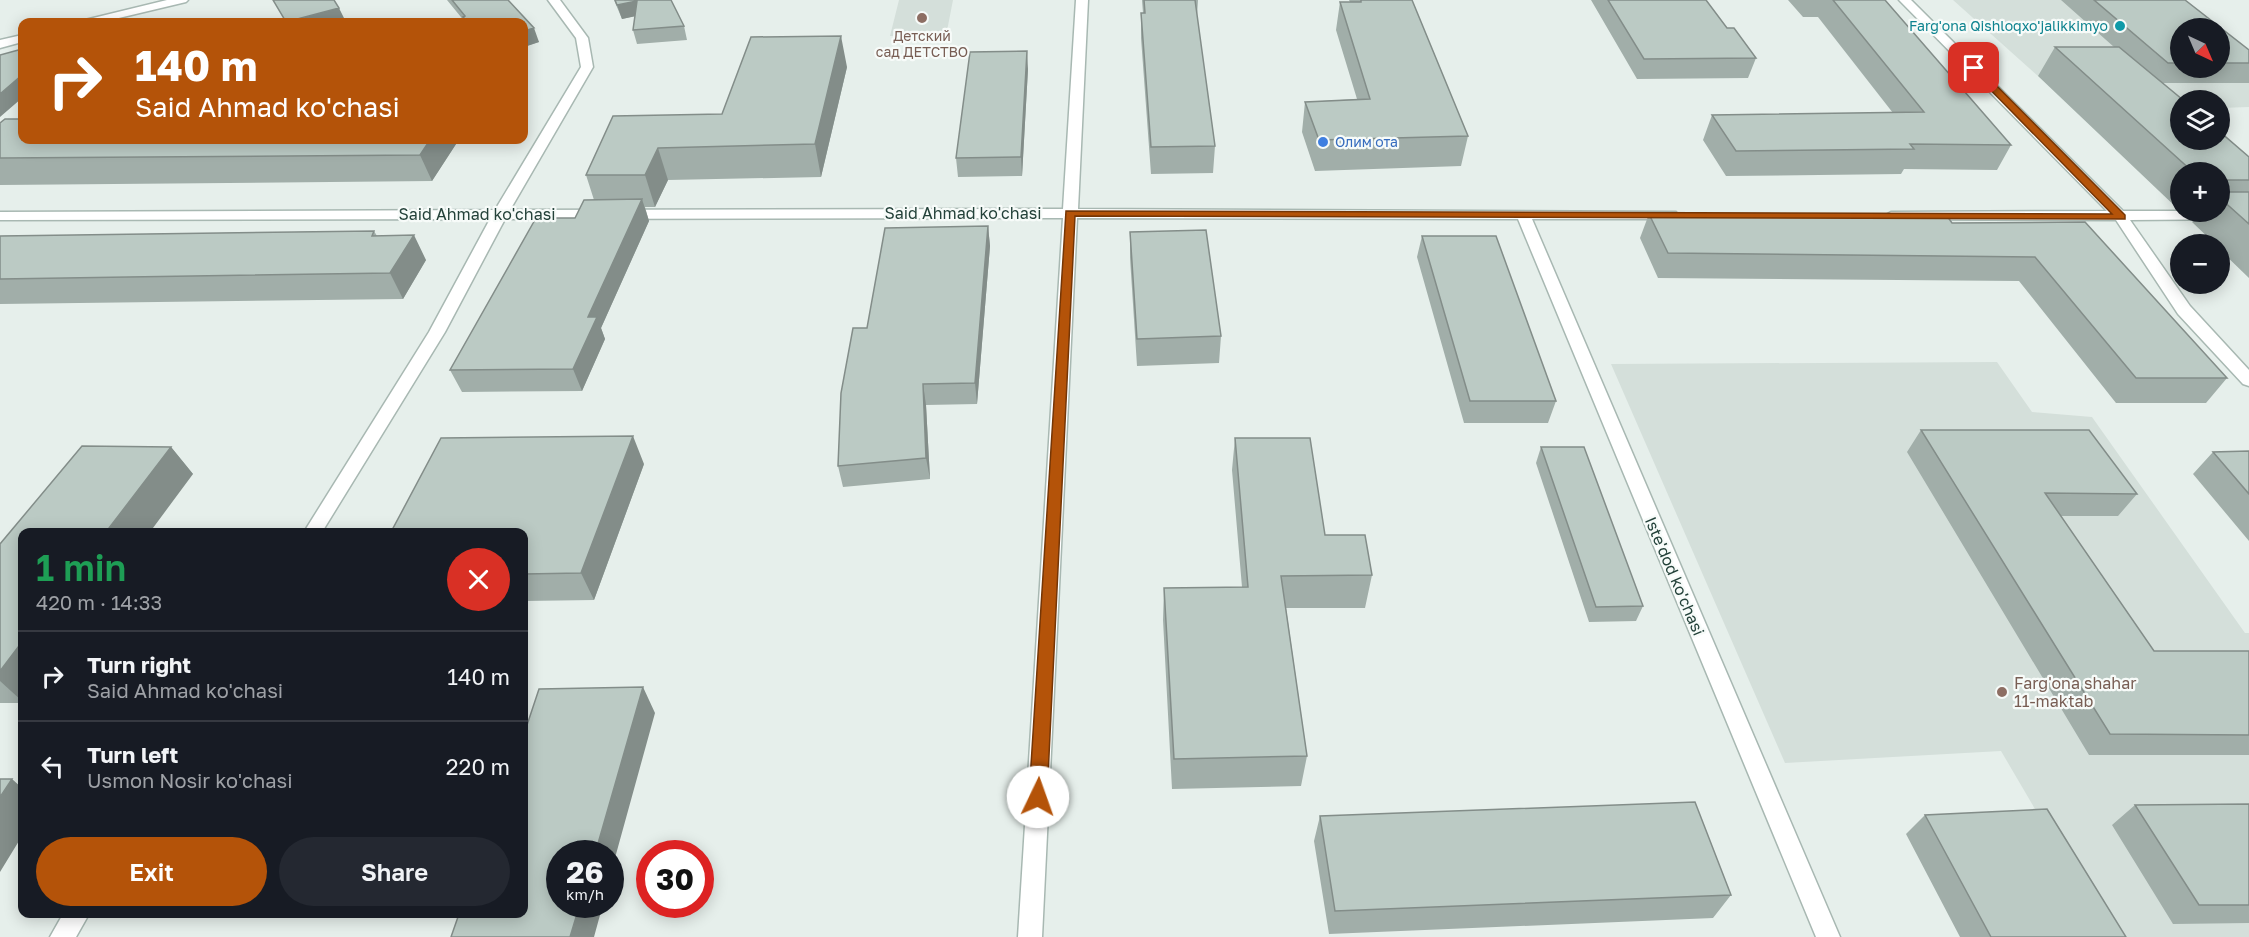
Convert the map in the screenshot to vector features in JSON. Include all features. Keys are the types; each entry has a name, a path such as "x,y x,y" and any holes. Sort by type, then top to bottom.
{"street":[{"path":"106,18 182,0"},
{"path":"315,528 437,332 500,214 587,67 582,38 554,0"},
{"path":"1030,937 1082,0"},
{"path":"1905,0 2121,217 2184,310 2249,380"},
{"path":"0,44 18,40"},
{"name":"Said Ahmad ko'chasi","path":"0,216 1070,213 1691,215"},
{"name":"Iste'dod ko'chasi","path":"1523,214 1828,937"},
{"path":"1880,216 2249,215"},
{"path":"62,937 74,918"}],"shaded area":[{"name":"Детский сад ДЕТСТВО","path":"899,0 953,0 946,36 890,36"},
{"name":"Farg'ona Qishloqxo'jalikkimyo","path":"1953,0 2176,0 2179,18 2170,18 2170,78 2230,78 2230,64 2249,56 2249,107 2230,108 2230,90 2170,90 2170,97 2102,75 2038,76"},
{"name":"Farg'ona shahar 11-maktab","path":"1997,362 2032,412 2092,417 2245,633 2249,633 2249,937 2110,937 2001,751 1785,763 1611,364"}],"building":[{"path":"273,0 334,0 339,8 301,18 284,18"},
{"path":"452,0 508,0 525,18 463,17 465,16"},
{"path":"615,0 671,0 684,26 633,30 637,1 617,5"},
{"path":"1144,0 1195,0 1215,146 1151,147 1141,13 1145,13"},
{"path":"1361,0 1412,0 1468,136 1319,140 1305,102 1370,99 1340,2 1361,2"},
{"path":"1608,0 1706,0 1727,28 1734,28 1756,58 1644,59"},
{"path":"1833,0 1885,0 2011,145 1910,144 1914,149 1736,151 1712,115 1924,112"},
{"path":"2094,0 2185,0 2208,18 2170,18 2170,63"},
{"path":"528,22 534,28 528,30"},
{"path":"2230,35 2249,50 2249,63 2230,63"},
{"path":"841,36 815,144 658,148 645,175 586,175 613,116 722,114 751,37"},
{"path":"2055,47 2119,47 2171,90 2170,150 2230,150 2230,141 2249,157 2249,180 2230,180 2230,162 2182,162"},
{"path":"18,50 18,78 0,94 0,55"},
{"path":"1027,51 1021,157 956,158 970,52"},
{"path":"5,119 18,119 18,144 427,144 420,155 0,158 0,123"},
{"path":"2230,192 2249,192 2249,224 2230,207"},
{"path":"642,199 588,317 597,317 573,369 450,370 536,218 575,218 584,200"},
{"path":"1649,214 1947,216 1952,223 2085,222 2227,378 2136,378 2035,257 1668,253"},
{"path":"988,226 975,383 923,384 926,458 838,466 841,393 853,328 867,328 885,228"},
{"path":"1206,230 1221,336 1137,339 1130,232"},
{"path":"374,231 372,236 414,235 390,273 0,279 0,236"},
{"path":"1422,236 1496,236 1556,401 1470,401"},
{"path":"1921,430 2089,430 2137,494 2045,493 2154,651 2249,651 2249,735 2110,734"},
{"path":"633,436 581,573 528,574 528,528 393,528 441,438"},
{"path":"1235,438 1310,438 1325,535 1365,535 1372,575 1281,576 1307,756 1174,759 1164,588 1248,587"},
{"path":"82,446 171,447 109,528 18,528 18,647 0,671 0,544"},
{"path":"1541,447 1584,447 1643,606 1596,607"},
{"path":"2249,451 2249,494 2213,452"},
{"path":"643,687 599,840 546,840 546,918 576,918 570,937 451,937 458,918 528,918 528,722 539,689"},
{"path":"0,779 12,779 0,797"},
{"path":"1695,802 1731,895 1335,911 1320,816"},
{"path":"2249,804 2249,905 2199,905 2135,805"},
{"path":"2047,809 2126,937 1991,937 1925,815"}],"place":[{"name":"Детский сад ДЕТСТВО","path":"922,18"},
{"name":"Farg'ona Qishloqxo'jalikkimyo","path":"2120,26"},
{"name":"Олим ота","path":"1323,142"},
{"name":"Farg'ona shahar 11-maktab","path":"2002,692"}],"route":[{"path":"1038,797 1070,213 2121,217 1974,68"}]}
